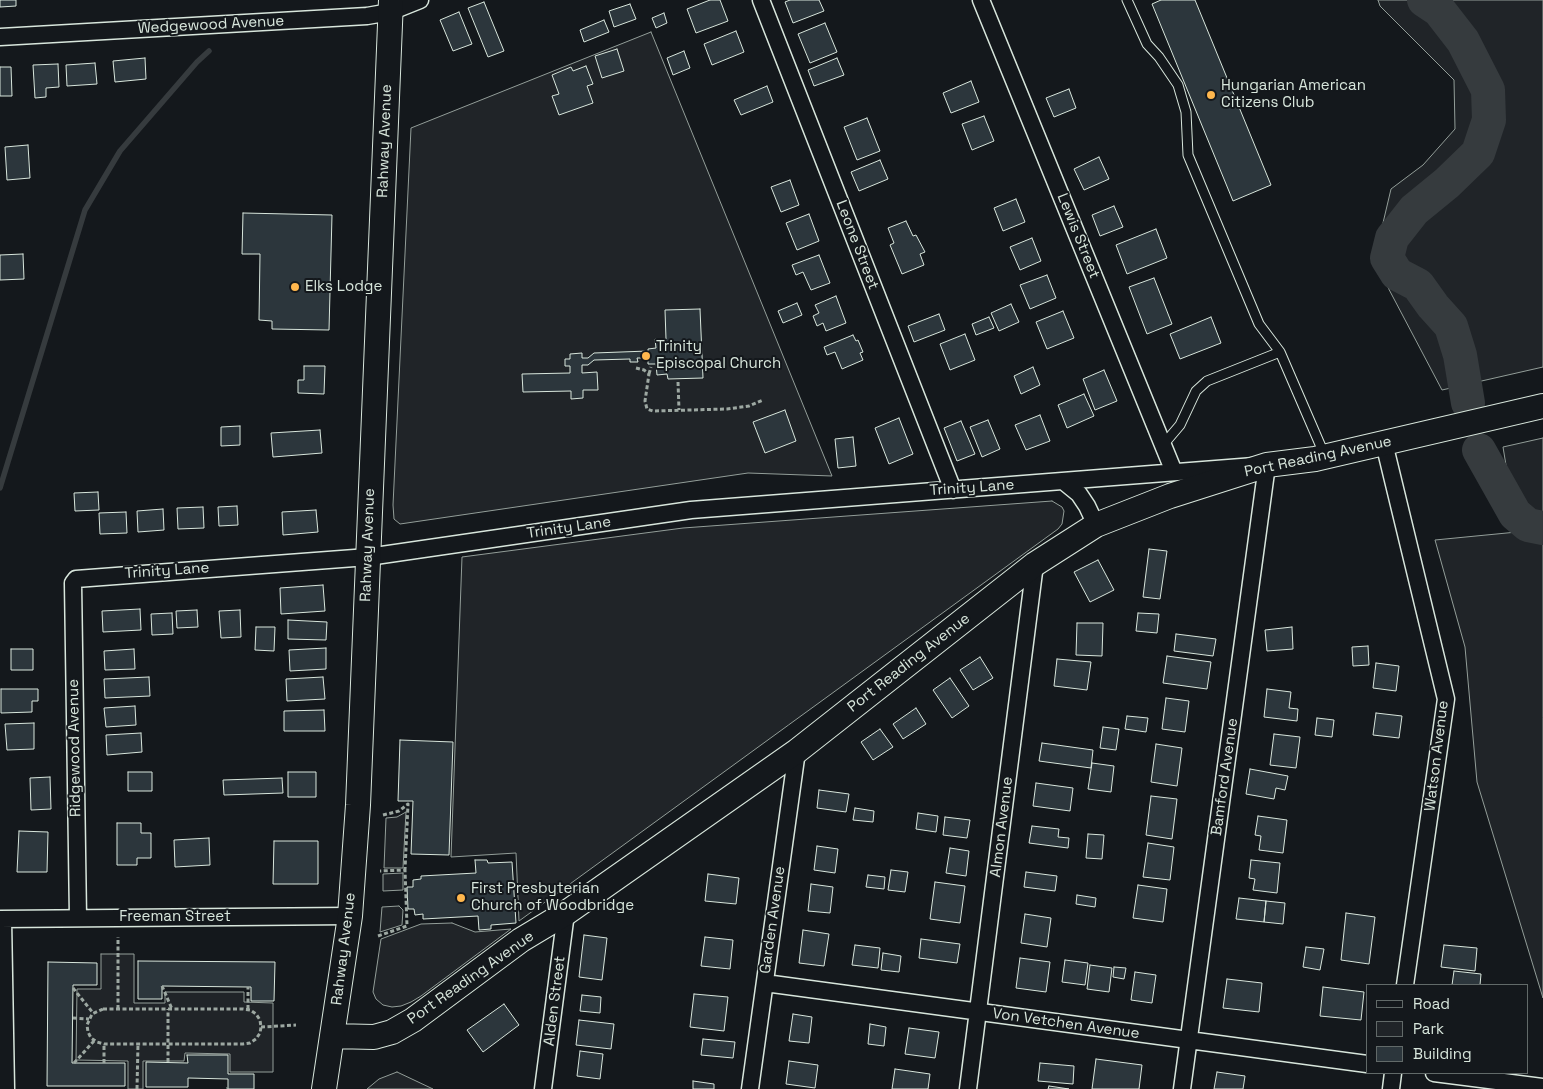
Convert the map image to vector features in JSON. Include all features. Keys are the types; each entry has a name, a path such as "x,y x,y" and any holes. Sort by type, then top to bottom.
{"main road":[{"name":"Rahway Avenue","path":"324,1089 350,916 358,805 390,6"},
{"name":"Port Reading Avenue","path":"332,1036 374,1037 392,1032 413,1020 521,940 566,913 796,751 1035,564 1096,525 1170,496 1267,465 1325,456 1543,406"}],"street":[{"name":"Wedgewood Avenue","path":"0,37 367,16 390,6 420,0"},
{"name":"Leone Street","path":"761,0 953,490"},
{"name":"Lewis Street","path":"981,0 1174,472"},
{"name":"Watson Avenue","path":"1384,443 1446,699 1405,984"},
{"name":"Trinity Lane","path":"76,579 368,557 692,510 1267,465"},
{"name":"Bamford Avenue","path":"1182,1089 1267,465"},
{"path":"1063,481 1079,494 1088,506 1096,525"},
{"name":"Almon Avenue","path":"968,1089 1035,564"},
{"name":"Ridgewood Avenue","path":"76,579 73,584 78,918"},
{"name":"Garden Avenue","path":"750,1089 796,751"},
{"name":"Alden Street","path":"543,1089 566,913"},
{"name":"Freeman Street","path":"2,919 350,916"},
{"path":"2,919 6,1089"},
{"name":"Von Vetchen Avenue","path":"765,983 1366,1064"},
{"path":"1391,1089 1393,1074"},
{"path":"1442,1074 1543,1087"}],"lane":[{"path":"1127,0 1146,44 1159,57 1178,85 1186,112 1188,155 1260,324 1280,352 1325,456"},
{"path":"1163,445 1180,425 1196,391 1207,381 1280,352"}],"path":[{"path":"651,367 645,401 647,409 653,411 727,409 749,406 763,400"},
{"path":"636,368 644,370 649,374"},
{"path":"678,382 679,410"},
{"path":"378,936 407,926 405,870 408,804 400,811 383,815"},
{"path":"380,871 405,870"},
{"path":"118,937 118,1009"},
{"path":"162,986 170,1009 168,1062"},
{"path":"248,987 248,1009"},
{"path":"73,988 93,1013"},
{"path":"103,1009 170,1009 248,1009 256,1014 260,1020 260,1033 250,1043 104,1044 94,1041 88,1032 87,1025 89,1019 93,1013 103,1009"},
{"path":"72,1018 89,1019"},
{"path":"261,1026 296,1025"},
{"path":"74,1063 94,1041"},
{"path":"104,1044 104,1063"},
{"path":"137,1089 138,1044"}],"green space":[{"path":"1378,0 1543,0 1543,367 1442,390 1374,261 1391,189 1423,165 1455,129 1454,80 1380,6"},
{"path":"651,32 832,476 748,473 400,524 394,519 393,505 411,128"},
{"path":"1543,438 1543,998 1477,782 1465,647 1435,540 1517,532 1503,447"},
{"path":"1052,501 1062,507 1064,511 1062,524 1058,529 519,921 516,853 451,857 462,557 683,528"},
{"path":"406,812 403,868 384,868 386,818 397,817"},
{"path":"403,873 403,890 383,891 383,874"},
{"path":"399,906 403,910 402,925 380,932 382,907"},
{"path":"452,923 475,932 511,929 411,1002 392,1007 383,1005 376,999 373,992 381,939 421,924"},
{"path":"101,954 134,954 134,1003 165,1003 165,992 244,992 244,1002 273,1003 273,1072 230,1072 230,1054 185,1053 184,1061 143,1061 143,1089 128,1089 128,1061 76,1060 77,989 101,989"},
{"path":"397,1072 433,1089 367,1089 379,1079"}],"building":[{"path":"0,0 16,0 16,6 0,7"},
{"path":"710,0 720,0 728,21 696,33 687,9"},
{"path":"790,0 819,0 824,11 793,23 785,2"},
{"name":"Hungarian American Citizens Club","path":"1161,0 1195,0 1271,185 1233,201 1152,4"},
{"path":"484,2 504,51 488,57 468,8"},
{"path":"630,4 636,19 614,27 609,11"},
{"path":"459,12 472,44 453,51 440,20"},
{"path":"664,13 667,23 656,28 652,18"},
{"path":"604,20 609,32 584,42 580,30"},
{"path":"825,23 837,52 810,63 798,34"},
{"path":"736,31 744,52 712,65 704,44"},
{"path":"617,49 624,71 602,78 595,56"},
{"path":"684,51 690,68 673,75 667,58"},
{"path":"145,58 146,79 115,82 113,61"},
{"path":"837,58 844,75 814,86 808,70"},
{"path":"95,63 97,84 67,86 66,65"},
{"path":"58,64 59,87 46,88 46,97 35,98 33,65"},
{"path":"586,66 593,84 587,86 593,103 559,115 552,96 559,94 552,75 571,67 573,71"},
{"path":"0,67 11,67 12,96 0,96"},
{"path":"971,81 979,102 951,113 943,93"},
{"path":"767,86 773,102 741,115 734,100"},
{"path":"1069,89 1076,108 1054,117 1046,98"},
{"path":"984,116 994,141 972,150 962,124"},
{"path":"867,118 880,151 857,160 844,127"},
{"path":"28,145 30,178 7,180 5,147"},
{"path":"1099,157 1109,179 1084,190 1074,169"},
{"path":"880,160 888,179 859,191 851,172"},
{"path":"790,180 799,205 781,212 771,187"},
{"path":"1016,199 1025,222 1003,231 994,208"},
{"path":"1114,206 1123,227 1100,236 1092,215"},
{"name":"Elks Lodge","path":"243,213 332,215 329,330 272,329 272,321 259,320 260,254 242,254"},
{"path":"809,214 819,241 797,250 786,223"},
{"path":"906,221 913,236 916,235 925,252 920,254 924,265 902,274 890,245 894,243 888,228"},
{"path":"1156,229 1167,258 1127,274 1116,245"},
{"path":"1032,238 1041,261 1020,270 1010,247"},
{"path":"23,254 24,279 0,280 0,255"},
{"path":"819,255 830,283 811,290 803,272 796,275 792,265"},
{"path":"1047,275 1056,298 1030,309 1020,285"},
{"path":"1154,278 1172,324 1147,334 1129,287"},
{"path":"836,296 846,323 826,331 823,323 817,326 813,316 819,313 815,305"},
{"path":"797,303 802,315 783,323 778,311"},
{"path":"1011,304 1019,322 999,331 991,313"},
{"name":"Trinity Episcopal Church","path":"700,309 703,378 668,379 667,374 657,375 656,364 648,364 648,358 637,358 638,362 630,362 630,359 594,360 588,365 582,365 582,373 597,372 598,390 583,390 583,398 571,399 571,391 523,392 522,374 570,373 570,366 565,366 565,359 570,359 570,354 582,353 582,358 588,358 594,353 648,351 648,349 656,348 655,339 666,339 665,310"},
{"path":"1063,311 1074,338 1047,349 1036,322"},
{"path":"939,314 945,330 914,342 908,326"},
{"path":"989,317 994,328 976,335 972,324"},
{"path":"1211,317 1221,343 1180,359 1170,334"},
{"path":"965,334 975,360 950,370 940,344"},
{"path":"853,335 856,341 858,340 863,352 860,353 863,360 842,369 835,352 827,355 824,347"},
{"path":"304,366 325,366 324,394 298,393 298,380 304,380"},
{"path":"1033,367 1040,385 1021,394 1014,376"},
{"path":"1104,370 1117,401 1095,410 1083,379"},
{"path":"1084,394 1094,416 1067,428 1058,405"},
{"path":"785,410 796,441 765,453 753,422"},
{"path":"1040,415 1050,441 1026,450 1015,425"},
{"path":"899,418 913,454 889,464 875,428"},
{"path":"988,420 1000,449 982,457 970,427"},
{"path":"961,421 975,454 957,461 944,428"},
{"path":"240,426 240,445 221,446 221,427"},
{"path":"320,430 322,453 273,457 271,433"},
{"path":"853,437 856,466 838,468 835,439"},
{"path":"98,492 99,510 75,511 74,493"},
{"path":"237,506 238,525 219,526 218,507"},
{"path":"203,507 204,528 178,529 177,508"},
{"path":"163,509 164,530 138,532 137,511"},
{"path":"316,510 318,532 283,535 282,512"},
{"path":"126,512 127,533 100,534 99,513"},
{"path":"1149,549 1167,551 1160,599 1143,597"},
{"path":"1098,560 1114,590 1090,602 1074,572"},
{"path":"323,585 325,611 281,614 280,588"},
{"path":"140,609 141,630 103,632 102,611"},
{"path":"197,610 198,627 177,628 176,611"},
{"path":"240,610 241,637 221,638 219,611"},
{"path":"172,613 173,634 152,635 151,614"},
{"path":"1138,613 1159,614 1157,633 1136,631"},
{"path":"288,620 327,622 326,640 288,639"},
{"path":"1077,623 1103,623 1102,656 1076,655"},
{"path":"256,627 275,627 274,651 255,650"},
{"path":"1292,627 1293,649 1267,651 1265,630"},
{"path":"1176,634 1216,639 1213,656 1174,651"},
{"path":"1368,646 1369,665 1353,666 1352,647"},
{"path":"326,648 326,669 290,671 289,650"},
{"path":"11,649 33,649 33,670 11,670"},
{"path":"134,649 135,669 105,670 104,651"},
{"path":"1167,656 1211,662 1207,689 1163,683"},
{"path":"980,657 993,678 973,690 960,670"},
{"path":"1057,659 1091,662 1087,690 1054,686"},
{"path":"1376,663 1399,666 1396,691 1373,688"},
{"path":"149,677 150,696 105,698 104,679"},
{"path":"323,677 325,699 287,701 286,679"},
{"path":"950,678 969,706 952,718 933,690"},
{"path":"1,689 38,689 38,701 32,701 32,712 1,713"},
{"path":"1267,689 1291,692 1289,708 1298,709 1297,721 1264,717"},
{"path":"1166,698 1189,701 1185,732 1162,729"},
{"path":"135,706 136,725 106,727 104,708"},
{"path":"916,708 926,724 903,739 893,724"},
{"path":"324,710 325,731 284,731 284,711"},
{"path":"1376,713 1402,716 1399,738 1373,735"},
{"path":"1127,716 1148,718 1146,732 1125,729"},
{"path":"1317,718 1334,720 1332,737 1315,735"},
{"path":"34,723 34,749 7,750 5,724"},
{"path":"1103,727 1119,729 1116,750 1100,748"},
{"path":"880,729 893,747 873,760 861,742"},
{"path":"141,733 142,752 107,755 106,735"},
{"path":"1274,734 1300,737 1296,768 1270,765"},
{"path":"400,740 453,742 449,855 411,854 413,801 398,801"},
{"path":"1042,743 1093,750 1091,768 1039,761"},
{"path":"1156,744 1182,748 1177,786 1151,782"},
{"path":"1092,763 1114,766 1111,792 1088,789"},
{"path":"1250,769 1288,776 1285,790 1276,788 1274,799 1246,794"},
{"path":"128,772 152,772 152,791 128,791"},
{"path":"288,772 316,772 316,797 288,797"},
{"path":"50,777 51,809 31,810 30,778"},
{"path":"282,778 283,793 224,795 223,780"},
{"path":"1036,783 1073,788 1070,811 1033,806"},
{"path":"819,790 849,794 846,812 817,808"},
{"path":"1151,796 1177,799 1172,839 1146,835"},
{"path":"855,808 874,811 873,822 853,820"},
{"path":"918,813 938,816 936,832 916,829"},
{"path":"1258,816 1287,820 1283,853 1259,850 1261,836 1255,835"},
{"path":"945,817 970,820 967,838 943,835"},
{"path":"117,823 141,823 141,833 151,833 151,858 137,858 137,865 117,865"},
{"path":"1032,826 1059,829 1058,837 1069,838 1068,848 1029,843"},
{"path":"19,831 48,832 47,872 17,872"},
{"path":"1088,834 1104,835 1102,859 1086,858"},
{"path":"209,838 210,865 175,867 174,840"},
{"path":"274,841 318,841 318,884 273,884"},
{"path":"1148,843 1174,847 1170,880 1143,877"},
{"path":"817,846 838,849 835,873 814,870"},
{"path":"950,848 969,851 966,876 946,873"},
{"name":"First Presbyterian Church of Woodbridge","path":"475,860 487,860 488,863 512,862 516,923 491,925 491,929 479,930 478,916 423,919 423,914 415,915 414,909 408,909 407,887 413,887 413,880 421,879 421,876 476,873"},
{"path":"1251,860 1280,863 1277,893 1253,890 1255,879 1249,878"},
{"path":"891,870 908,872 905,892 888,890"},
{"path":"1026,872 1057,876 1055,891 1024,887"},
{"path":"708,874 739,878 736,904 705,901"},
{"path":"868,875 885,877 884,889 866,887"},
{"path":"935,882 965,886 960,923 930,919"},
{"path":"811,884 833,887 830,913 808,911"},
{"path":"1138,885 1167,889 1163,922 1133,918"},
{"path":"1077,895 1096,898 1095,907 1076,904"},
{"path":"1239,898 1266,901 1264,922 1236,919"},
{"path":"1266,901 1285,903 1283,924 1264,922"},
{"path":"1346,913 1375,917 1369,964 1341,960"},
{"path":"1025,914 1051,918 1047,947 1021,943"},
{"path":"803,930 829,934 824,966 799,963"},
{"path":"584,935 607,938 602,980 579,977"},
{"path":"705,937 733,940 730,969 701,966"},
{"path":"921,939 960,944 957,963 919,958"},
{"path":"855,945 880,948 878,968 852,965"},
{"path":"1444,945 1477,948 1475,971 1441,967"},
{"path":"1306,947 1324,949 1320,970 1303,967"},
{"path":"883,953 901,956 899,972 881,970"},
{"path":"1020,958 1050,962 1046,992 1016,988"},
{"path":"1065,960 1088,963 1085,985 1062,982"},
{"path":"138,961 275,962 274,1001 251,1001 251,987 162,986 162,999 138,999"},
{"path":"48,962 97,963 97,985 73,985 72,1063 125,1063 125,1086 47,1086"},
{"path":"1090,965 1112,968 1109,992 1087,989"},
{"path":"1114,967 1126,968 1124,979 1113,977"},
{"path":"1454,971 1481,974 1480,984 1452,984"},
{"path":"1135,972 1156,975 1152,1003 1131,1000"},
{"path":"1227,979 1262,983 1259,1012 1223,1008"},
{"path":"1323,987 1364,992 1361,1020 1320,1016"},
{"path":"694,994 728,997 724,1031 690,1027"},
{"path":"582,995 601,997 600,1013 580,1011"},
{"path":"504,1004 519,1025 483,1052 467,1030"},
{"path":"793,1014 812,1017 809,1043 789,1041"},
{"path":"579,1020 614,1024 611,1049 576,1045"},
{"path":"870,1024 886,1027 884,1046 868,1044"},
{"path":"909,1028 939,1032 935,1058 905,1054"},
{"path":"703,1039 735,1042 733,1058 701,1055"},
{"path":"580,1051 603,1054 600,1079 577,1076"},
{"path":"187,1055 228,1055 228,1074 254,1074 254,1089 228,1089 228,1079 188,1078 188,1087 146,1087 146,1062 188,1063"},
{"path":"1096,1059 1142,1065 1139,1089 1092,1089"},
{"path":"789,1061 818,1065 815,1088 786,1084"},
{"path":"1040,1063 1074,1066 1073,1084 1038,1081"},
{"path":"895,1069 930,1074 928,1089 892,1089"},
{"path":"1217,1072 1245,1076 1243,1089 1214,1089"},
{"path":"693,1081 714,1084 714,1089 693,1089"},
{"path":"1049,1086 1069,1089 1048,1089"}],"waterway":[{"path":"1424,0 1439,10 1463,41 1488,90 1489,120 1478,153 1447,183 1414,210 1392,238 1387,258 1397,274 1418,285 1451,326 1460,355 1468,403"},
{"path":"0,488 85,210 120,151 197,62 209,51"},
{"path":"1479,450 1515,514 1528,525 1543,528"}],"place":[{"name":"Hungarian American Citizens Club","path":"1211,95"},
{"name":"Elks Lodge","path":"295,287"},
{"name":"Trinity Episcopal Church","path":"646,356"},
{"name":"First Presbyterian Church of Woodbridge","path":"461,898"}]}
